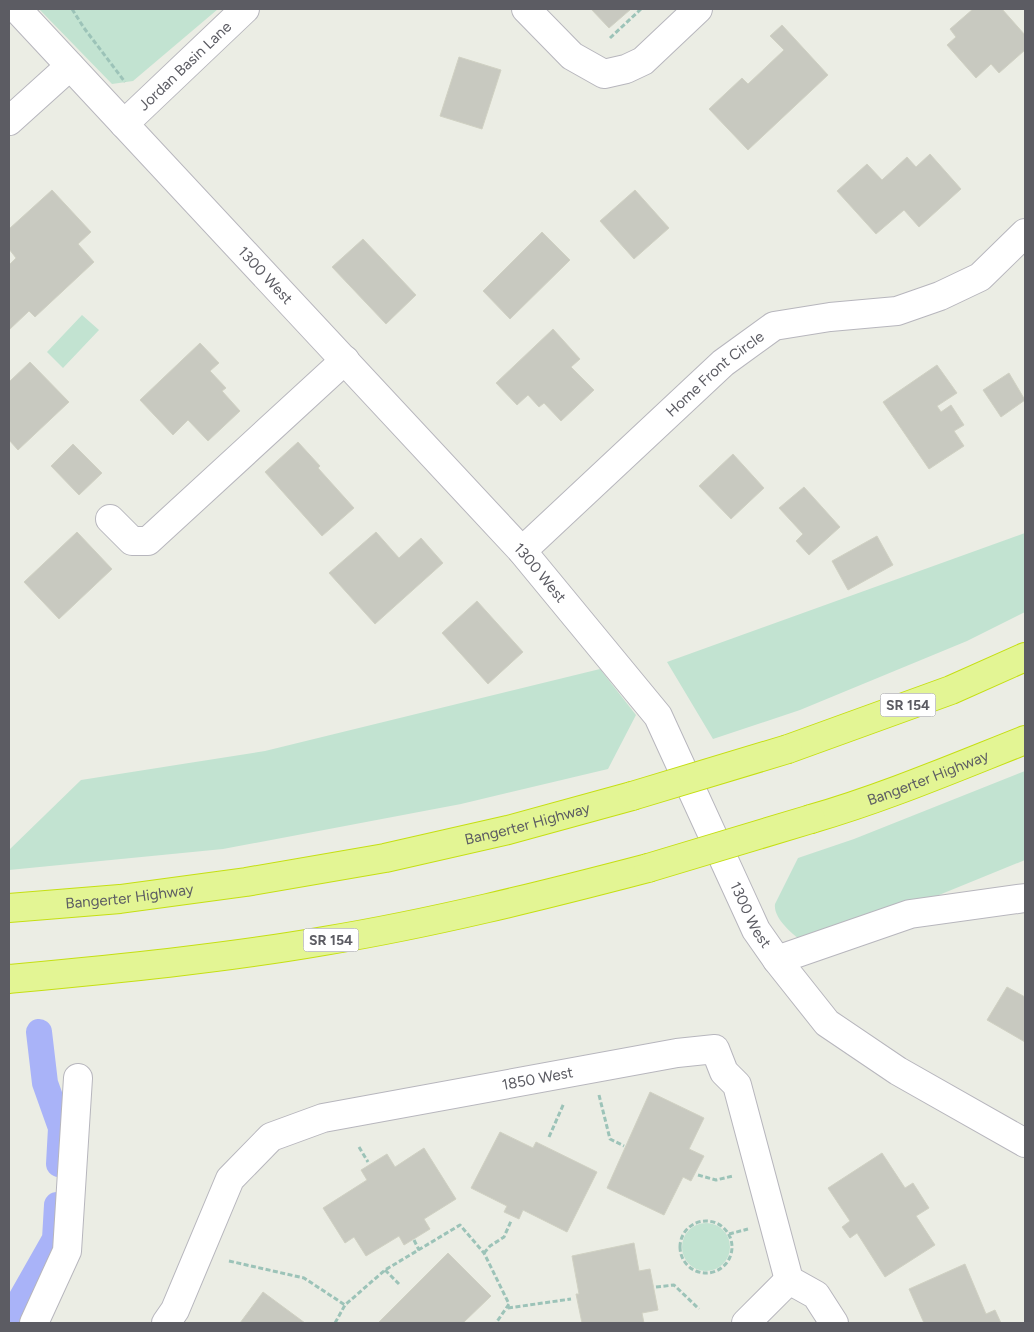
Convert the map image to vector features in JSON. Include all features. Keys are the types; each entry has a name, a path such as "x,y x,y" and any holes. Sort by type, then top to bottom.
{"highway":[{"name":"Bangerter Highway","path":"9,908 140,897 246,882 385,858 508,830 632,796 788,749 951,690 1025,657"},
{"name":"Bangerter Highway","path":"9,979 255,952 325,941 520,901 648,868 848,808 1025,740"}],"street":[{"name":"1300 West","path":"17,9 522,551 658,716 756,930 777,960 827,1023 898,1071 1025,1144"},
{"name":"Jordan Basin Lane","path":"124,124 245,9"},
{"path":"526,9 572,56 604,74 626,69 643,61 698,9"},
{"path":"9,121 70,66"},
{"name":"Home Front Circle","path":"522,551 723,363 774,326 830,317 897,311 940,296 980,277 1025,233"},
{"path":"110,519 132,541 148,542 345,360"},
{"path":"777,960 910,914 1025,898"},
{"name":"1850 West","path":"166,1323 175,1310 230,1180 271,1137 323,1118 677,1053 716,1049 724,1072 736,1085 788,1280"},
{"path":"34,1323 67,1251 78,1078"},
{"path":"746,1323 788,1280 816,1295 834,1323"}],"path":[{"path":"72,9 125,82"},
{"path":"610,38 641,9"},
{"path":"599,1095 610,1139 624,1146"},
{"path":"549,1137 564,1103"},
{"path":"359,1147 368,1162"},
{"path":"698,1174 716,1180 733,1176"},
{"path":"484,1254 490,1246 504,1237 511,1221"},
{"path":"714,1221 722,1225 729,1234 733,1247 727,1263 721,1269 713,1273 696,1271 688,1266 683,1259 680,1241 684,1233 697,1222 714,1221"},
{"path":"335,1323 345,1305 385,1270 460,1225 484,1254 509,1304 496,1323"},
{"path":"729,1234 748,1229"},
{"path":"414,1240 419,1250"},
{"path":"229,1261 304,1278 345,1305"},
{"path":"385,1270 399,1284"},
{"path":"656,1287 674,1285 700,1309"},
{"path":"506,1308 571,1299"}],"green space":[{"path":"39,9 218,9 133,81 112,84"},
{"path":"82,315 99,330 63,368 47,352"},
{"path":"1025,533 1025,612 967,641 800,710 713,739 667,662"},
{"path":"600,669 636,715 608,769 461,804 223,849 9,870 9,850 81,780 265,751"},
{"path":"1025,771 1025,860 939,895 804,943 785,926 777,915 775,904 798,858 854,839"},
{"path":"706,1223 715,1225 723,1230 728,1238 730,1247 728,1256 723,1264 715,1269 706,1271 697,1269 689,1264 684,1256 682,1247 684,1238 689,1230 697,1225"}],"building":[{"path":"591,9 631,9 609,28"},
{"path":"973,9 1002,9 1025,35 1025,50 999,73 991,64 976,78 947,45 956,37 950,29"},
{"path":"782,25 828,75 748,150 709,109 742,78 748,84 784,50 770,36"},
{"path":"459,57 501,70 482,129 440,116"},
{"path":"930,154 961,189 919,227 904,210 876,234 837,191 867,164 882,180 907,157 916,167"},
{"path":"52,190 91,232 78,244 94,262 35,317 29,311 9,330 9,265 16,258 9,249 9,229"},
{"path":"635,190 669,228 634,259 600,221"},
{"path":"542,232 570,260 510,319 483,291"},
{"path":"363,239 416,295 386,324 332,267"},
{"path":"553,329 580,359 571,367 594,390 561,421 544,403 539,407 528,395 517,405 496,383"},
{"path":"200,343 219,363 210,371 226,388 222,391 240,411 208,441 188,420 173,435 140,400"},
{"path":"30,362 69,402 18,450 9,440 9,382"},
{"path":"937,365 957,393 937,406 941,412 951,405 964,425 954,431 964,446 929,469 883,402"},
{"path":"1009,373 1025,400 1001,417 983,390"},
{"path":"298,442 320,466 318,468 354,508 322,536 265,472"},
{"path":"73,444 102,473 79,495 51,466"},
{"path":"733,454 764,488 731,519 699,486"},
{"path":"804,487 840,527 809,555 796,541 803,534 779,508"},
{"path":"77,532 112,569 59,619 24,582"},
{"path":"376,532 399,558 421,538 443,563 375,624 329,573"},
{"path":"877,536 893,565 848,590 832,561"},
{"path":"477,601 523,652 488,684 442,633"},
{"path":"1007,987 1025,997 1025,1042 987,1020"},
{"path":"650,1092 704,1118 689,1149 704,1156 691,1181 683,1177 664,1215 607,1188"},
{"path":"500,1132 533,1148 536,1142 597,1172 567,1232 523,1210 519,1219 504,1212 507,1206 471,1188"},
{"path":"424,1148 456,1199 424,1219 430,1229 404,1245 399,1236 366,1256 354,1237 345,1243 323,1208 367,1180 361,1170 387,1154 395,1167"},
{"path":"882,1153 905,1188 913,1183 929,1208 916,1216 935,1245 885,1277 857,1233 850,1238 842,1227 850,1221 828,1188"},
{"path":"634,1243 639,1271 650,1269 658,1310 642,1313 644,1323 582,1323 576,1294 579,1294 572,1256"},
{"path":"448,1253 491,1296 463,1323 378,1323"},
{"path":"965,1264 986,1314 995,1310 1001,1323 924,1323 909,1289"},
{"path":"263,1292 305,1323 240,1323"}],"waterway":[{"path":"39,1032 45,1083 61,1128 59,1164"},
{"path":"9,1320 55,1239 57,1205"}]}
